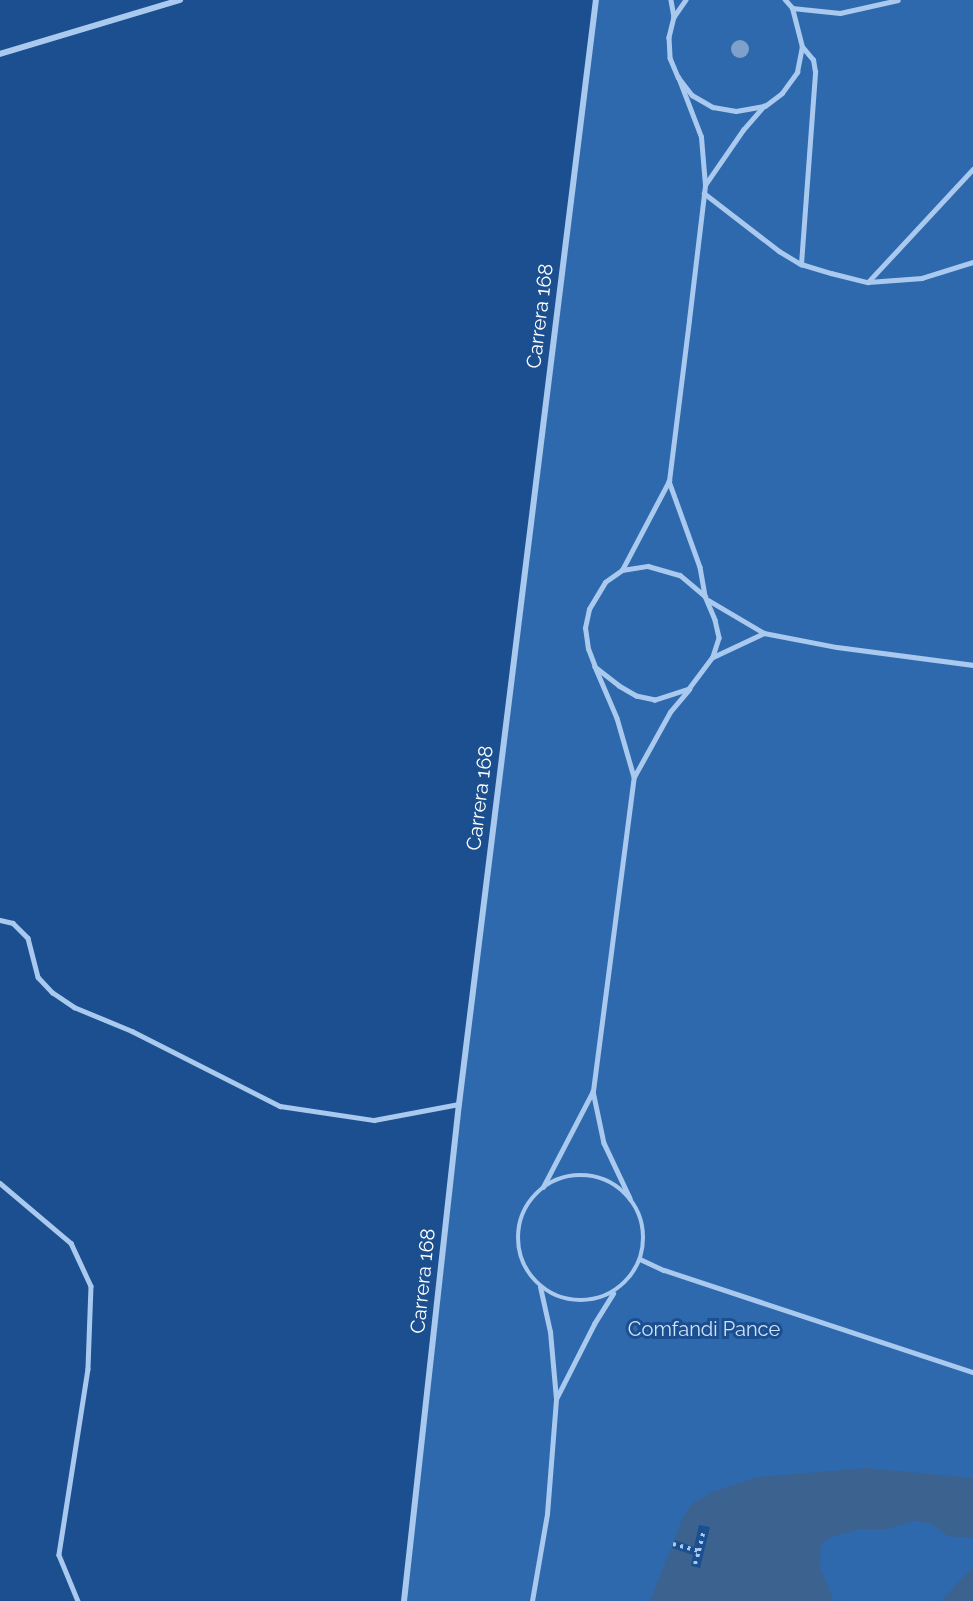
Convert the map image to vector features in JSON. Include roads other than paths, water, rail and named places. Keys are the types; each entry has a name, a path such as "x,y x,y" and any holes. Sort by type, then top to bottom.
{"street":[{"path":"0,54 180,0"},
{"name":"Carrera 168","path":"404,1601 459,1104 596,0"}],"lane":[{"path":"671,0 674,17"},
{"path":"622,570 669,481 705,185 701,138 670,58 669,37 674,17 686,0"},
{"path":"785,0 792,8 802,47 813,60 815,72 801,264"},
{"path":"792,8 840,13 898,0"},
{"path":"705,185 743,130 765,105 782,93 796,72 802,47"},
{"path":"678,77 692,95 713,107 736,111 765,105"},
{"path":"868,282 973,169"},
{"path":"704,193 801,264 868,282 922,278 973,262"},
{"path":"543,1187 592,1091 634,777 670,712 713,657 719,638 706,598 700,567 669,481"},
{"path":"634,777 617,718 588,649 585,628 589,609 605,582 622,570 648,566 680,575 706,598 764,633 837,646 973,665"},
{"path":"713,657 764,633"},
{"path":"595,667 636,696 655,700 689,689"},
{"path":"0,920 13,923 28,938 38,977 74,1007 132,1031 280,1106 374,1120 459,1104"},
{"path":"592,1091 604,1143 641,1218 644,1235 640,1259 626,1283 613,1293 599,1299 568,1301 553,1296 529,1275 518,1245 518,1228 531,1198 543,1187 558,1179 590,1176 606,1180 621,1190 633,1203"},
{"path":"0,1183 71,1243 91,1286 88,1369 59,1555 78,1601"},
{"path":"640,1259 664,1270 973,1372"},
{"path":"532,1601 547,1514 556,1399 550,1332 540,1287"},
{"path":"556,1399 594,1324 613,1293"}],"park label":[{"name":"Comfandi Pance","path":"704,1329"}]}
